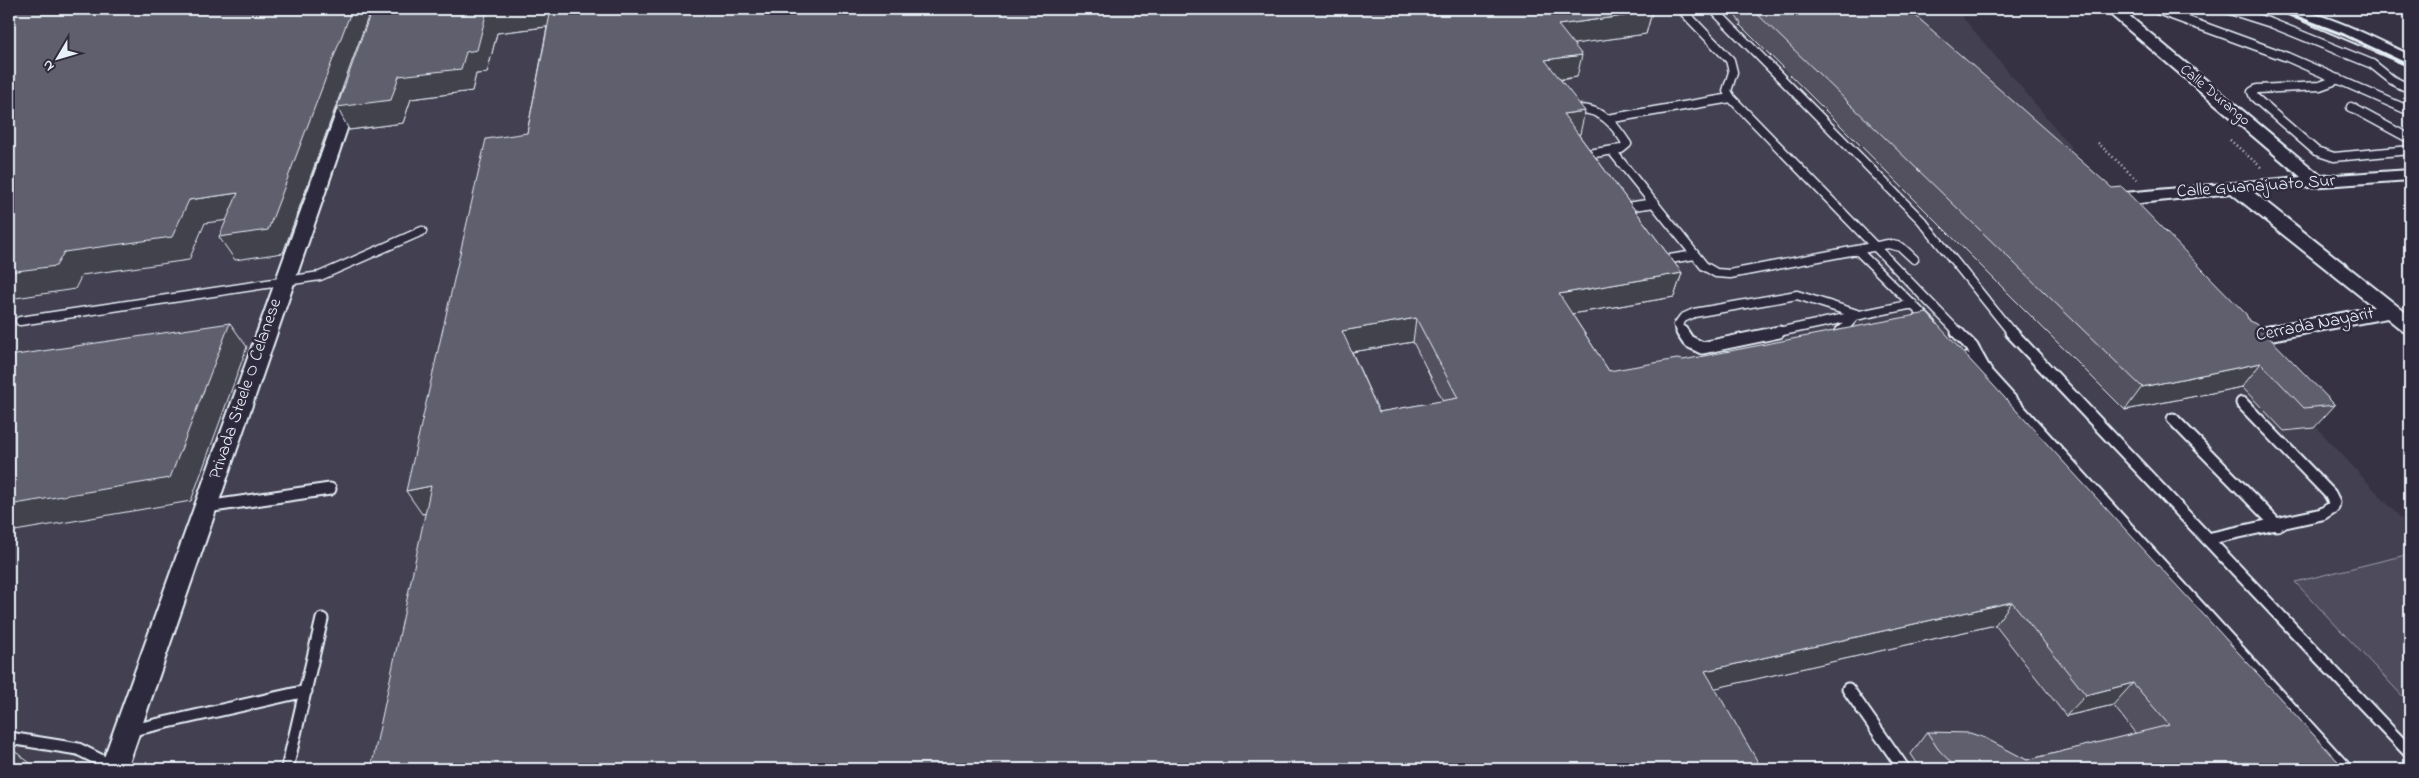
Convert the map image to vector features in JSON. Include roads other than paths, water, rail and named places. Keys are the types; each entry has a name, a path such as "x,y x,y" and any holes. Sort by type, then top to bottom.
{"street":[{"name":"Calle Durango","path":"2112,9 2318,182"},
{"path":"2288,9 2366,40 2410,61"},
{"name":"Privada Steele O Celanese","path":"113,768 358,74"},
{"name":"Calle Guanajuato Sur","path":"2096,195 2113,200 2152,194 2410,175"},
{"path":"2235,188 2410,326"},
{"name":"Cerrada Nayarit","path":"2239,339 2391,311"}],"lane":[{"path":"1681,9 1730,60 1733,72 1727,91 1731,98 1972,347 1988,375"},
{"path":"1713,9 1922,221 2015,337 2410,753"},
{"path":"2155,9 2261,47 2410,111"},
{"path":"2227,9 2271,23 2365,60 2376,66 2392,80 2410,89"},
{"path":"2339,79 2320,86 2257,89 2252,92 2254,97 2316,151 2325,156 2334,157 2410,150"},
{"path":"1607,119 1731,98"},
{"path":"2351,107 2410,139"},
{"path":"1577,109 1594,108 1607,119 1627,144 1625,148 1588,154"},
{"path":"1612,150 1695,255 1710,270 1730,274 1876,246 1897,246 1914,259"},
{"path":"1626,207 1655,203"},
{"path":"20,321 320,276 422,231"},
{"path":"1858,250 1939,331"},
{"path":"1664,260 1695,255"},
{"path":"1857,314 1797,295 1694,313 1683,318 1678,325 1688,342 1702,348 1857,314 1913,304"},
{"path":"1827,344 1834,341 1857,314"},
{"path":"1958,352 1988,375 2346,769"},
{"path":"2207,538 2277,525 2330,511 2334,502 2330,494 2242,403"},
{"path":"2173,419 2277,525"},
{"path":"205,507 330,489"},
{"path":"287,769 322,619"},
{"path":"1848,689 1904,769"},
{"path":"125,732 306,691"},
{"path":"9,738 78,749 113,768"}],"railway":[{"path":"2276,9 2344,35 2410,66"}]}
